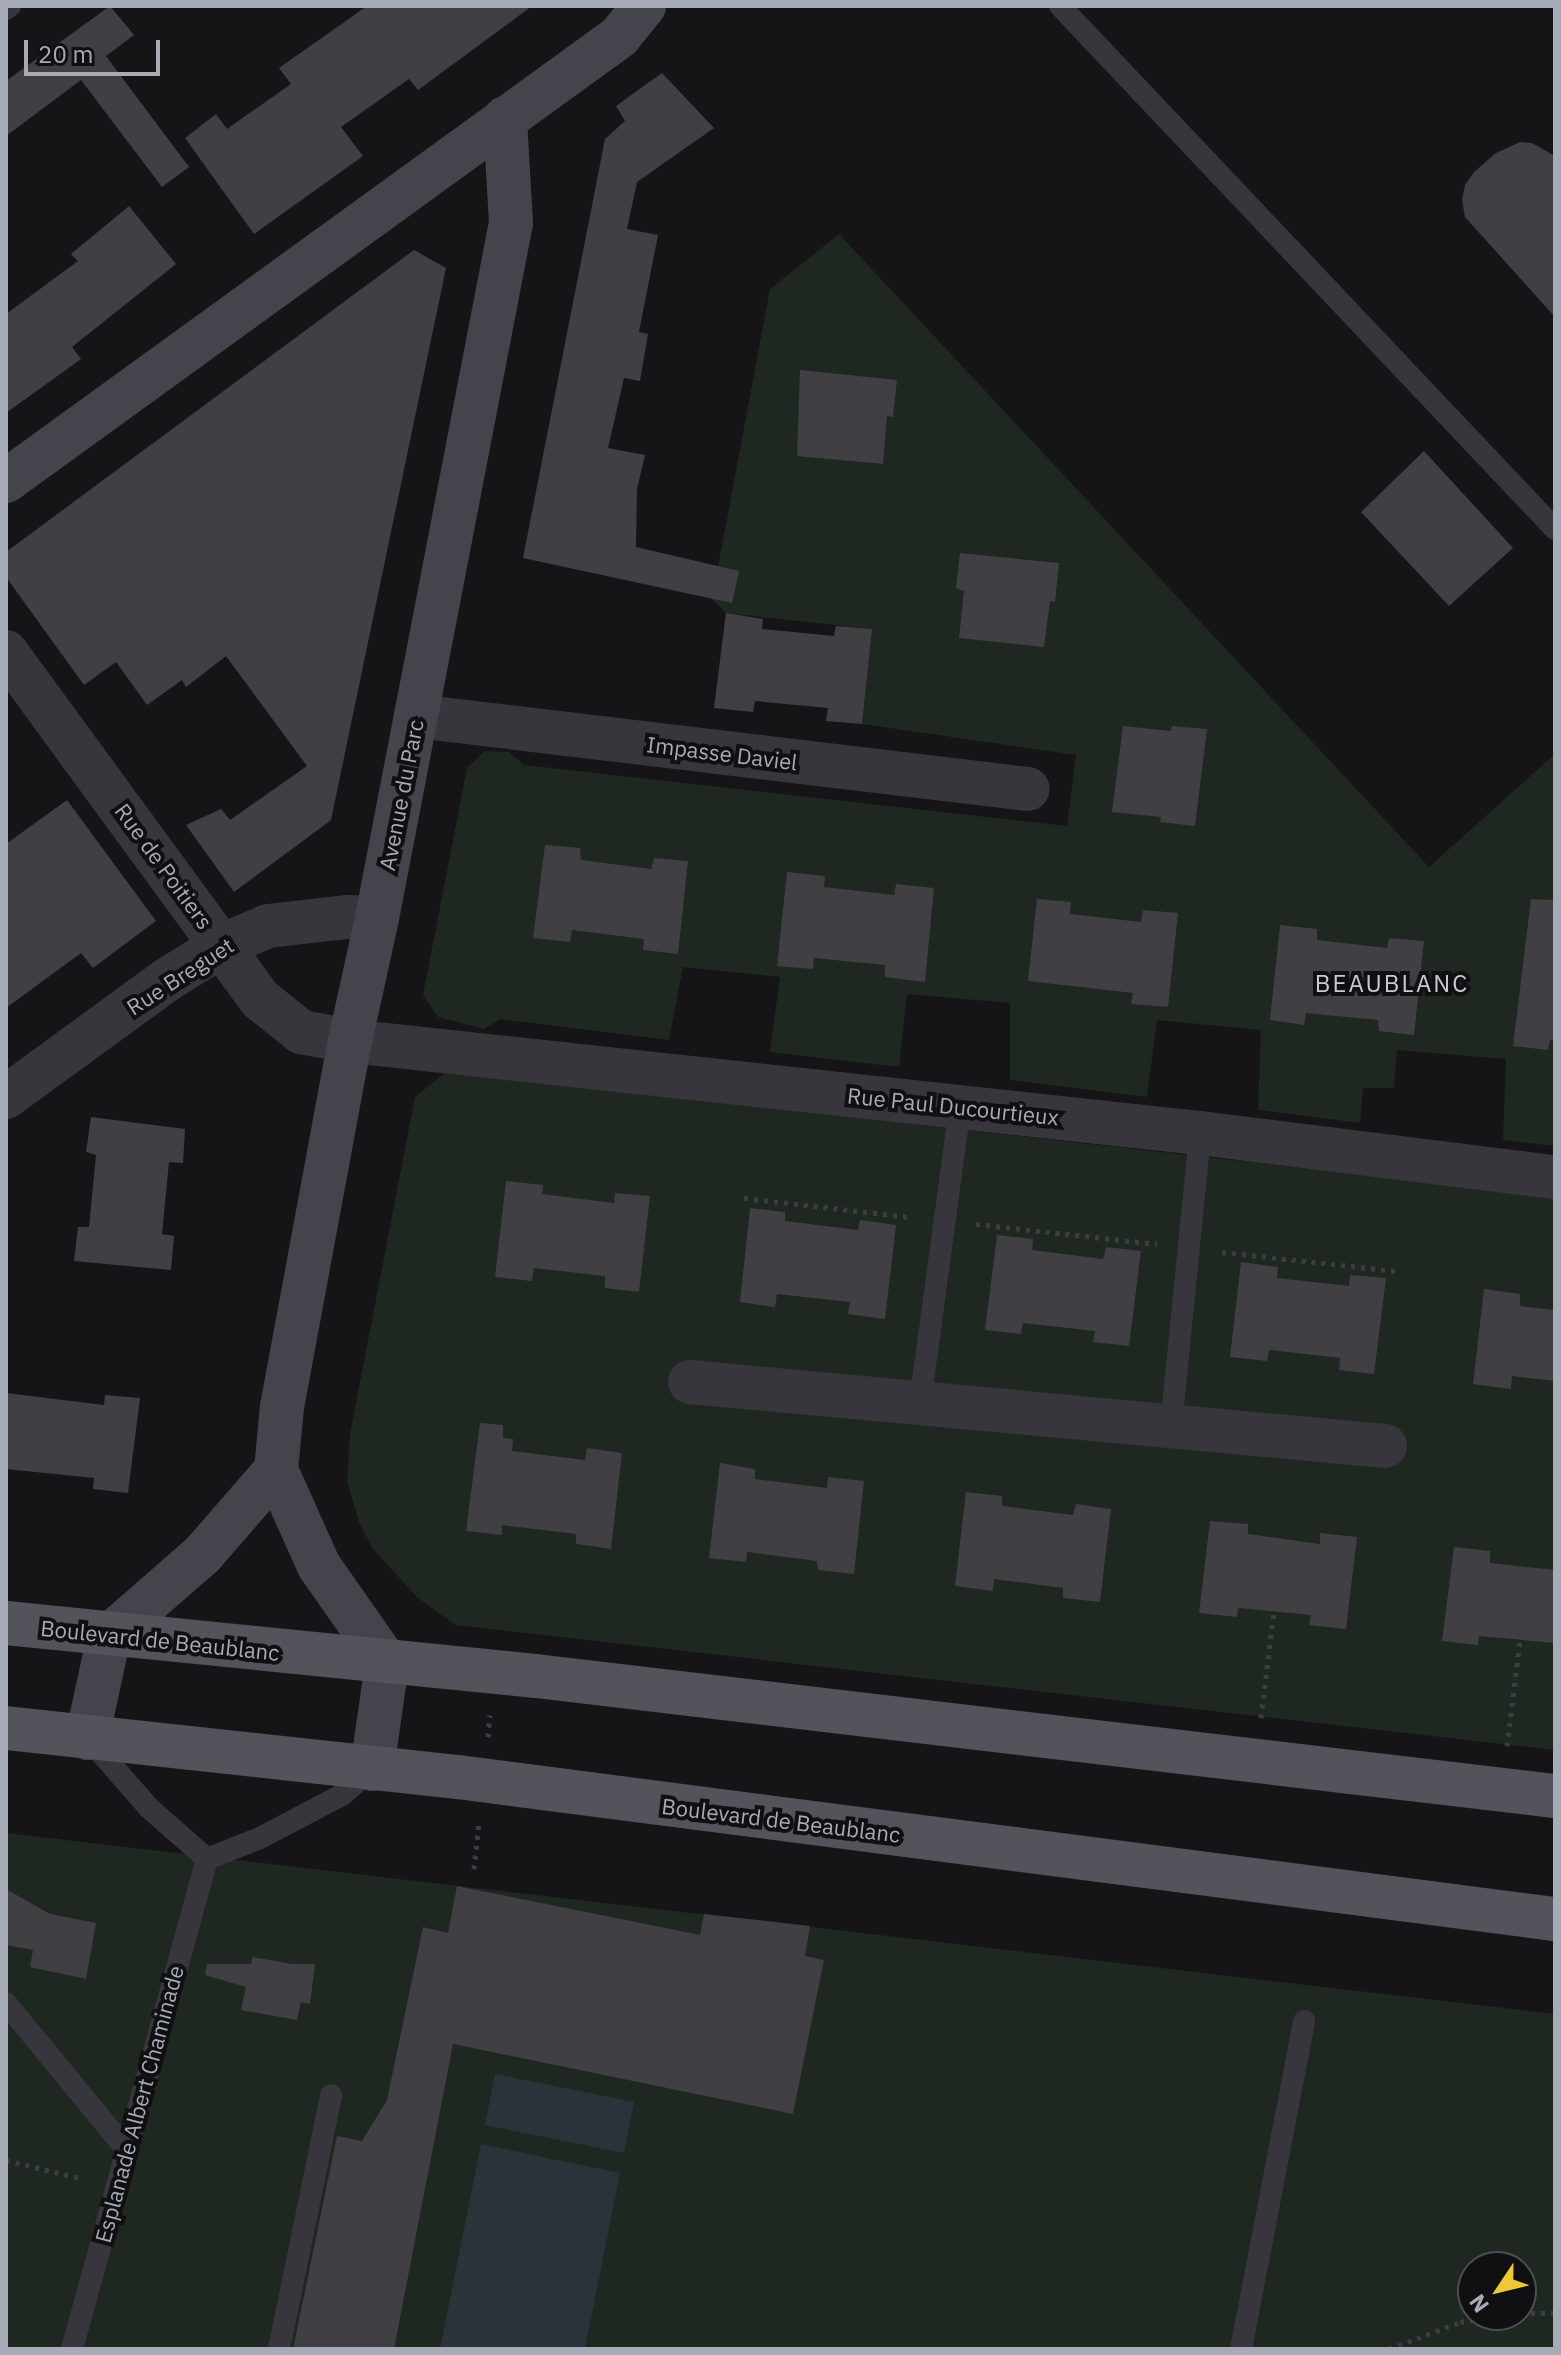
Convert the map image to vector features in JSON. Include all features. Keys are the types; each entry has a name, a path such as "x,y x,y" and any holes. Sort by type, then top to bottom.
{"main road":[{"path":"6,481 505,118 631,21 670,6"},
{"name":"Avenue du Parc","path":"387,1663 319,1566 276,1470 282,1407 350,1041 377,918 511,223 505,118"},
{"path":"87,1738 109,1636 202,1555 276,1470"},
{"name":"Boulevard de Beaublanc","path":"6,1623 109,1636 536,1676 1555,1796"},
{"path":"372,1769 387,1663"},
{"name":"Boulevard de Beaublanc","path":"6,1728 372,1769 1555,1919"}],"street":[{"name":"Rue de Poitiers","path":"6,652 260,999 301,1032 350,1041"},
{"name":"Impasse Daviel","path":"416,716 1028,789"},
{"name":"Rue Breguet","path":"6,1097 168,979 221,946 268,926 347,917 377,918"},
{"name":"Rue Paul Ducourtieux","path":"350,1041 1200,1133 1555,1177"},
{"path":"690,1382 1385,1446"}],"lane":[{"path":"1060,6 1555,529"},
{"path":"920,1403 960,1107"},
{"path":"1171,1426 1200,1133"},
{"path":"87,1738 149,1808 207,1859 260,1838 342,1795 372,1769"},
{"name":"Esplanade Albert Chaminade","path":"72,2349 207,1859"},
{"path":"6,2003 126,2149"},
{"path":"1241,2349 1304,2021"},
{"path":"279,2349 331,2095"}],"path":[{"path":"744,1198 1396,1271"},
{"path":"1260,1727 1274,1611"},
{"path":"1506,1754 1520,1640"},
{"path":"6,2160 116,2187"},
{"path":"1389,2349 1457,2323"}],"shaded area":[{"path":"839,234 1429,867 1555,754 1555,1146 1503,1140 1506,1059 1397,1050 1394,1088 1363,1088 1360,1123 1258,1110 1261,1030 1157,1020 1147,1097 1010,1080 1010,1003 907,994 899,1067 770,1052 780,977 683,967 669,1040 500,1019 484,1029 438,1017 423,995 467,768 485,751 509,752 524,765 1067,826 1076,755 862,724 871,629 726,613 712,599 770,289"},
{"path":"446,1072 1555,1196 1555,1750 455,1625 417,1597 373,1549 359,1522 347,1481 350,1434 415,1097"},
{"path":"6,1833 1555,2014 1555,2349 6,2349"},
{"path":"495,2074 634,2102 624,2153 485,2125"},
{"path":"481,2144 620,2173 585,2349 440,2349"}],"building":[{"path":"110,6 134,35 106,56 189,167 162,187 81,80 6,136 6,81"},
{"path":"367,6 532,6 418,90 409,79 341,127 363,156 254,234 185,138 216,114 227,129 291,84 279,68"},
{"path":"662,73 714,128 637,182 627,229 658,235 639,332 648,334 640,381 624,378 608,448 645,455 637,489 636,547 739,571 732,603 523,558 605,139 625,121 616,106"},
{"path":"1520,142 1532,143 1555,156 1555,317 1465,217 1462,200 1465,185 1474,172 1496,153"},
{"path":"129,206 176,264 72,347 81,359 6,413 6,314 78,261 71,254"},
{"path":"414,250 446,268 331,820 234,892 186,825 221,809 230,820 307,766 226,656 186,687 182,680 147,705 116,662 84,685 6,577 6,552"},
{"path":"800,370 897,380 893,417 887,416 883,464 797,456"},
{"path":"1424,451 1513,548 1449,606 1361,512"},
{"path":"960,553 1059,563 1055,602 1050,601 1044,647 959,638 964,591 956,588"},
{"path":"726,613 763,619 762,629 834,636 836,626 872,629 862,724 826,721 828,708 755,701 753,712 714,708"},
{"path":"1123,726 1171,731 1172,726 1207,729 1195,826 1160,822 1161,817 1112,812"},
{"path":"67,800 156,921 93,968 81,953 6,1008 6,844"},
{"path":"545,845 580,848 581,860 651,869 654,858 688,861 678,954 643,950 644,939 572,930 570,942 533,938"},
{"path":"787,872 825,876 824,887 894,895 896,884 934,888 925,982 885,977 885,965 814,958 813,969 777,966"},
{"path":"1037,899 1071,902 1070,914 1141,922 1143,910 1178,913 1168,1007 1131,1004 1133,993 1028,981"},
{"path":"1531,899 1555,900 1555,1040 1550,1040 1548,1050 1513,1046"},
{"path":"1280,925 1317,929 1317,940 1387,948 1389,938 1424,941 1414,1035 1379,1031 1378,1020 1306,1013 1304,1025 1270,1020"},
{"path":"91,1117 185,1129 183,1163 169,1162 162,1234 174,1236 171,1270 74,1261 78,1227 89,1227 96,1155 86,1152"},
{"path":"506,1181 543,1185 542,1194 614,1203 615,1193 650,1196 639,1292 605,1288 605,1276 534,1268 532,1281 495,1277"},
{"path":"750,1208 785,1212 785,1221 858,1230 860,1220 896,1225 885,1319 848,1314 850,1302 777,1294 775,1307 740,1302"},
{"path":"997,1235 1033,1239 1032,1250 1103,1259 1106,1247 1141,1251 1129,1346 1093,1342 1095,1331 1023,1323 1021,1334 985,1330"},
{"path":"1241,1262 1278,1267 1277,1278 1349,1286 1350,1275 1386,1278 1374,1374 1339,1370 1340,1358 1269,1350 1267,1361 1230,1357"},
{"path":"1484,1289 1520,1294 1520,1306 1555,1310 1555,1381 1512,1376 1511,1389 1473,1384"},
{"path":"6,1393 104,1405 105,1395 140,1398 128,1493 93,1489 94,1478 6,1469"},
{"path":"480,1423 503,1425 503,1438 513,1439 512,1451 585,1460 587,1448 622,1453 611,1549 576,1544 576,1534 502,1525 502,1535 466,1531"},
{"path":"720,1463 755,1469 755,1479 827,1488 828,1477 864,1481 854,1574 818,1570 817,1561 747,1552 746,1562 709,1558"},
{"path":"966,1492 1002,1496 1002,1506 1073,1515 1076,1504 1111,1509 1100,1602 1063,1598 1063,1588 994,1579 993,1591 955,1586"},
{"path":"1210,1521 1248,1524 1248,1534 1320,1544 1320,1533 1357,1537 1346,1629 1309,1625 1311,1615 1238,1608 1237,1617 1199,1613"},
{"path":"1454,1547 1490,1551 1490,1563 1555,1570 1555,1643 1479,1636 1478,1645 1442,1641"},
{"path":"457,1886 700,1935 704,1914 810,1926 805,1956 824,1960 793,2114 453,2044 394,2349 293,2349 337,2136 362,2141 387,2100 423,1927 448,1933"},
{"path":"6,1889 50,1914 96,1923 86,1979 30,1967 33,1950 6,1945"},
{"path":"253,1957 292,1964 315,1964 310,2004 301,2002 297,2020 241,2010 246,1987 205,1975 207,1964 251,1964"}],"district":[{"name":"BEAUBLANC","path":"1392,984"}]}
